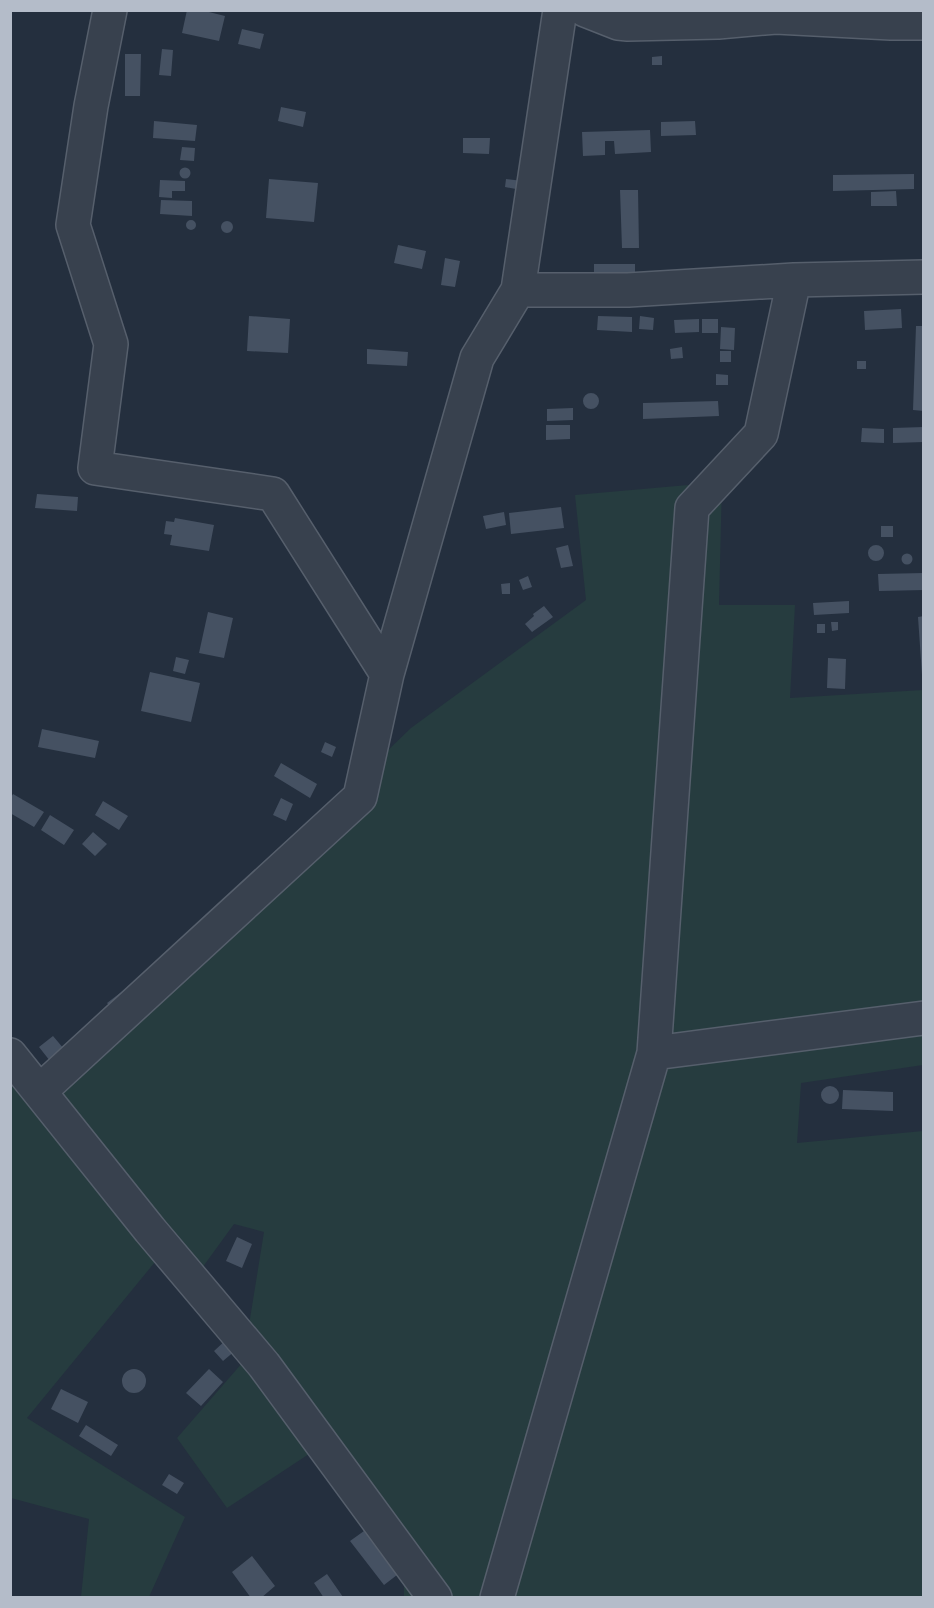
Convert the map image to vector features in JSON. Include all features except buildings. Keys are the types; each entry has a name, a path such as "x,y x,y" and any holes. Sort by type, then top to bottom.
{"street":[{"path":"110,10 91,106 74,225 111,344 95,468 273,494 387,674"},
{"path":"40,1091 360,797 387,674 477,358 518,290 560,10"},
{"path":"585,10 618,23 628,24 718,22 776,17 924,23"},
{"path":"518,290 628,290 794,280 924,277"},
{"path":"497,1598 654,1053 692,508 761,434 794,280"},
{"path":"654,1053 924,1018"},
{"path":"10,1055 150,1230 264,1365 435,1598"}],"green space":[{"path":"722,482 719,605 795,605 790,698 923,690 923,1065 801,1083 797,1143 923,1131 923,1597 404,1597 404,1572 312,1452 227,1508 177,1438 243,1362 264,1232 234,1224 189,1286 155,1262 27,1418 185,1517 149,1597 81,1597 89,1519 11,1498 10,1070 25,1060 53,1073 411,728 586,600 575,495"}]}
